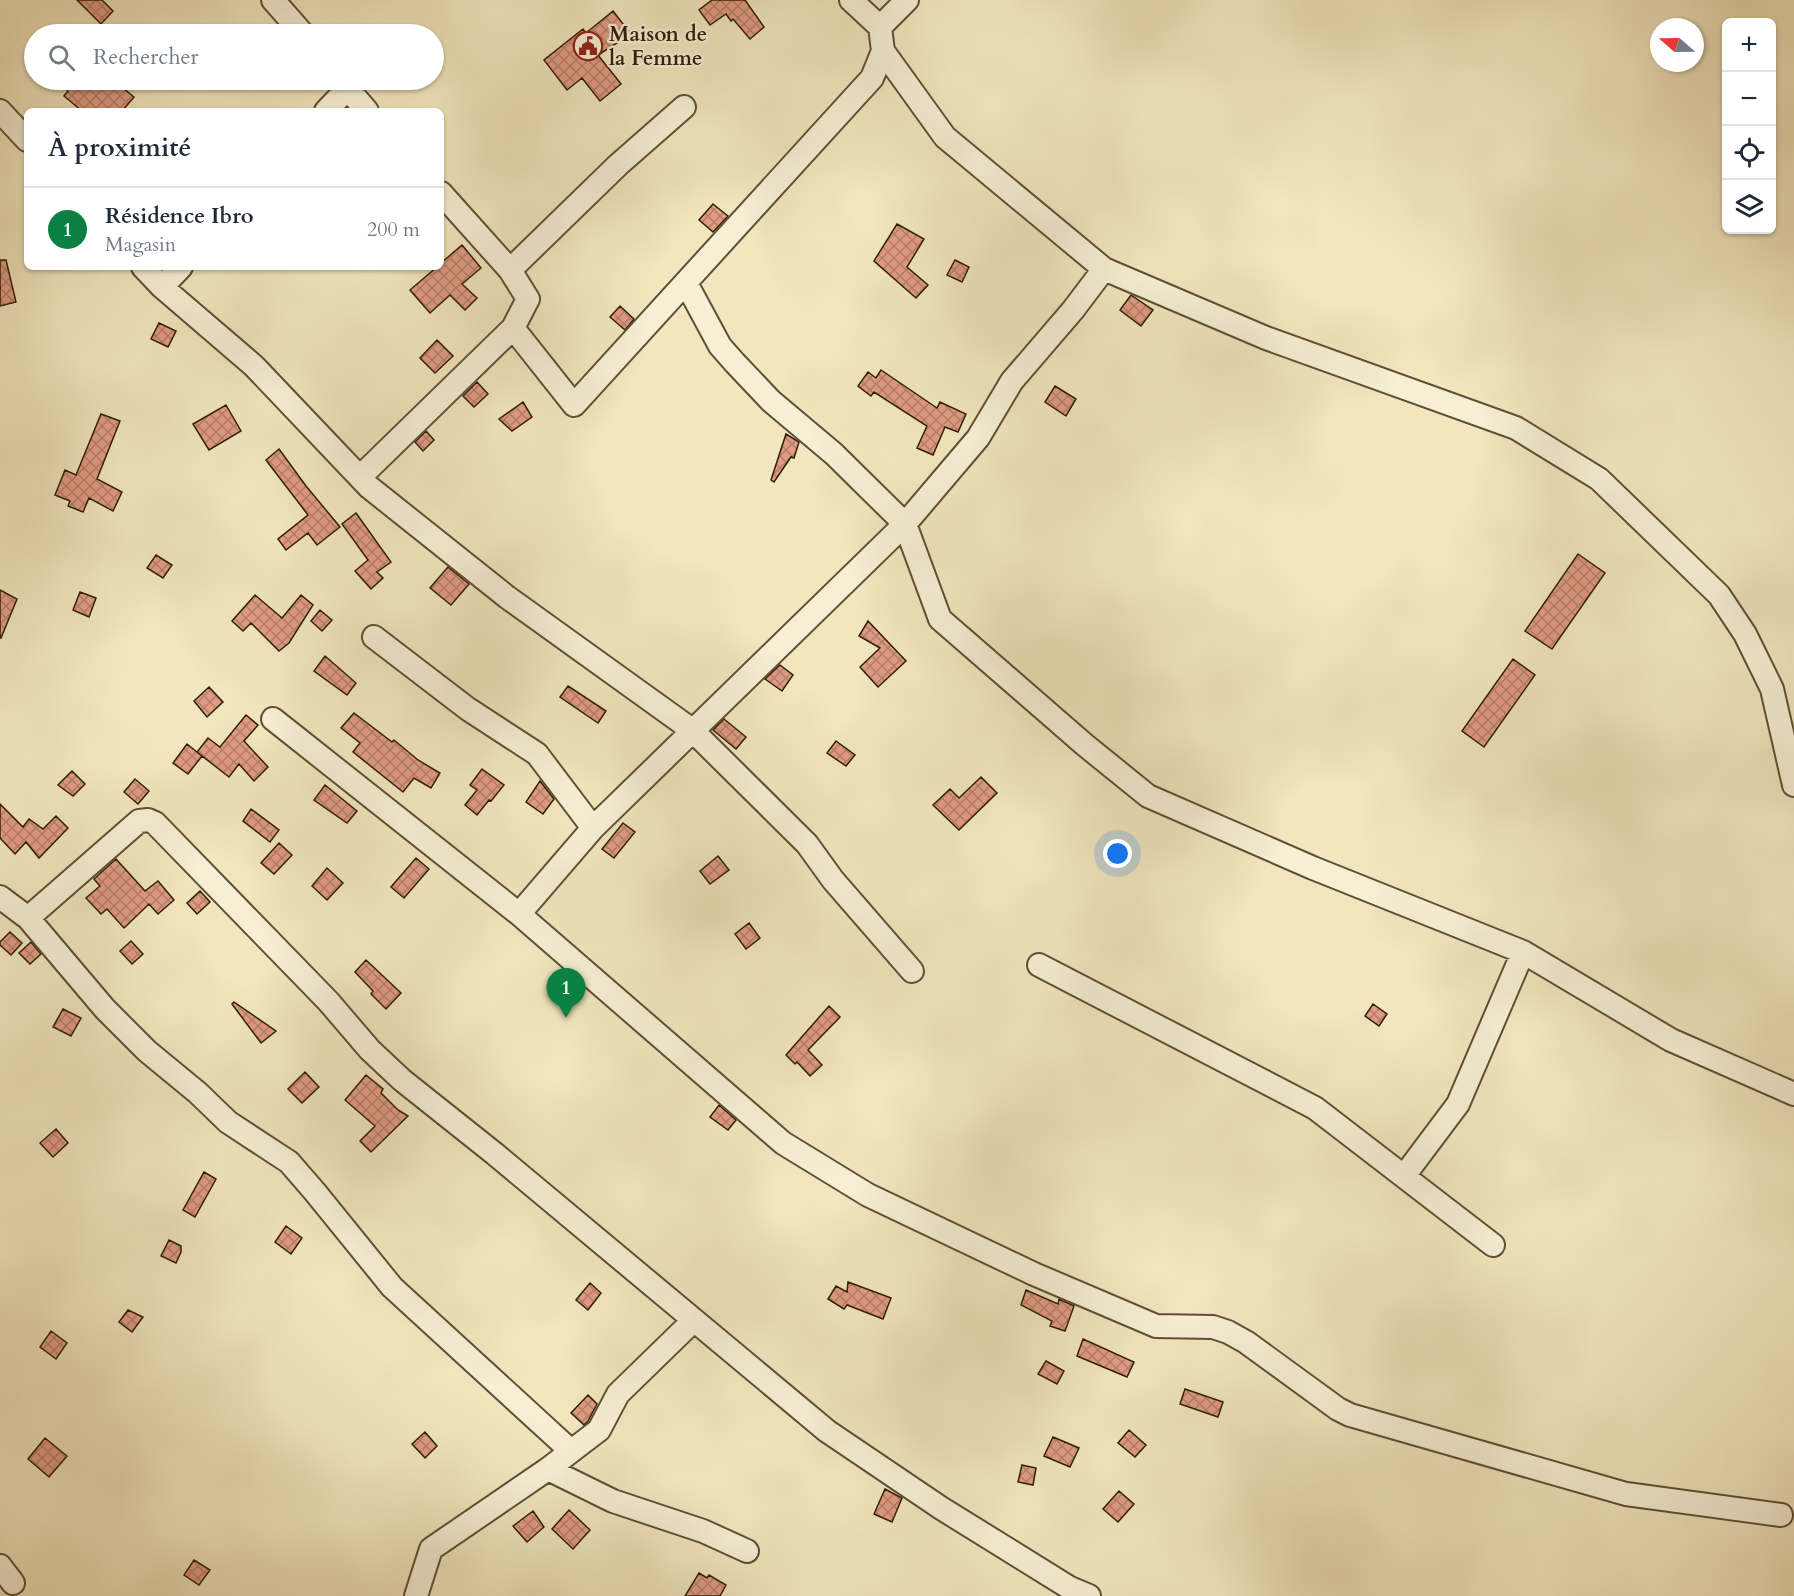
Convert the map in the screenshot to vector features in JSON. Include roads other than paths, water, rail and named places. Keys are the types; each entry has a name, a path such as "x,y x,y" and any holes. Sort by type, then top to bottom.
{"street":[{"path":"273,0 294,24"},
{"path":"851,0 880,27 883,51 945,137 1104,269 1266,338 1516,428 1599,479 1719,595 1745,634 1772,689 1794,785"},
{"path":"880,27 907,0"},
{"path":"513,328 574,405 872,78 883,51"},
{"path":"328,108 339,90"},
{"path":"348,90 364,108"},
{"path":"510,270 618,165 684,107"},
{"path":"0,111 24,137"},
{"path":"360,477 513,328 528,300 510,270 444,197"},
{"path":"519,914 592,828 905,524 978,438 1012,381 1073,310 1104,269"},
{"path":"146,270 162,287 254,366 369,487 507,597 692,730 807,844 832,880 912,972"},
{"path":"162,287 178,270"},
{"path":"686,283 720,346 735,363 771,401 834,454 905,524 940,618 1148,796 1313,868 1523,952 1671,1040 1794,1094"},
{"path":"374,637 468,709 537,754 592,828"},
{"path":"273,719 519,914 783,1143 868,1195 1034,1274 1156,1326 1213,1327 1228,1332 1246,1342 1338,1409 1350,1415 1626,1494 1781,1515"},
{"path":"28,918 139,821 148,820 155,823 328,1001 370,1050 402,1080 495,1154 827,1431 941,1508 1070,1588 1089,1596"},
{"path":"0,897 28,918 105,1009 147,1051 198,1093 228,1122 289,1162 392,1287 571,1451"},
{"path":"1404,1176 1458,1104 1523,952"},
{"path":"1039,965 1315,1108 1494,1245"},
{"path":"416,1596 431,1549 548,1469 599,1430 618,1394 694,1320"},
{"path":"548,1469 613,1501 703,1531 747,1551"}],"place":[{"name":"Maison de la Femme","path":"588,46"},
{"name":"Résidence Ibro","path":"566,1018"}]}
